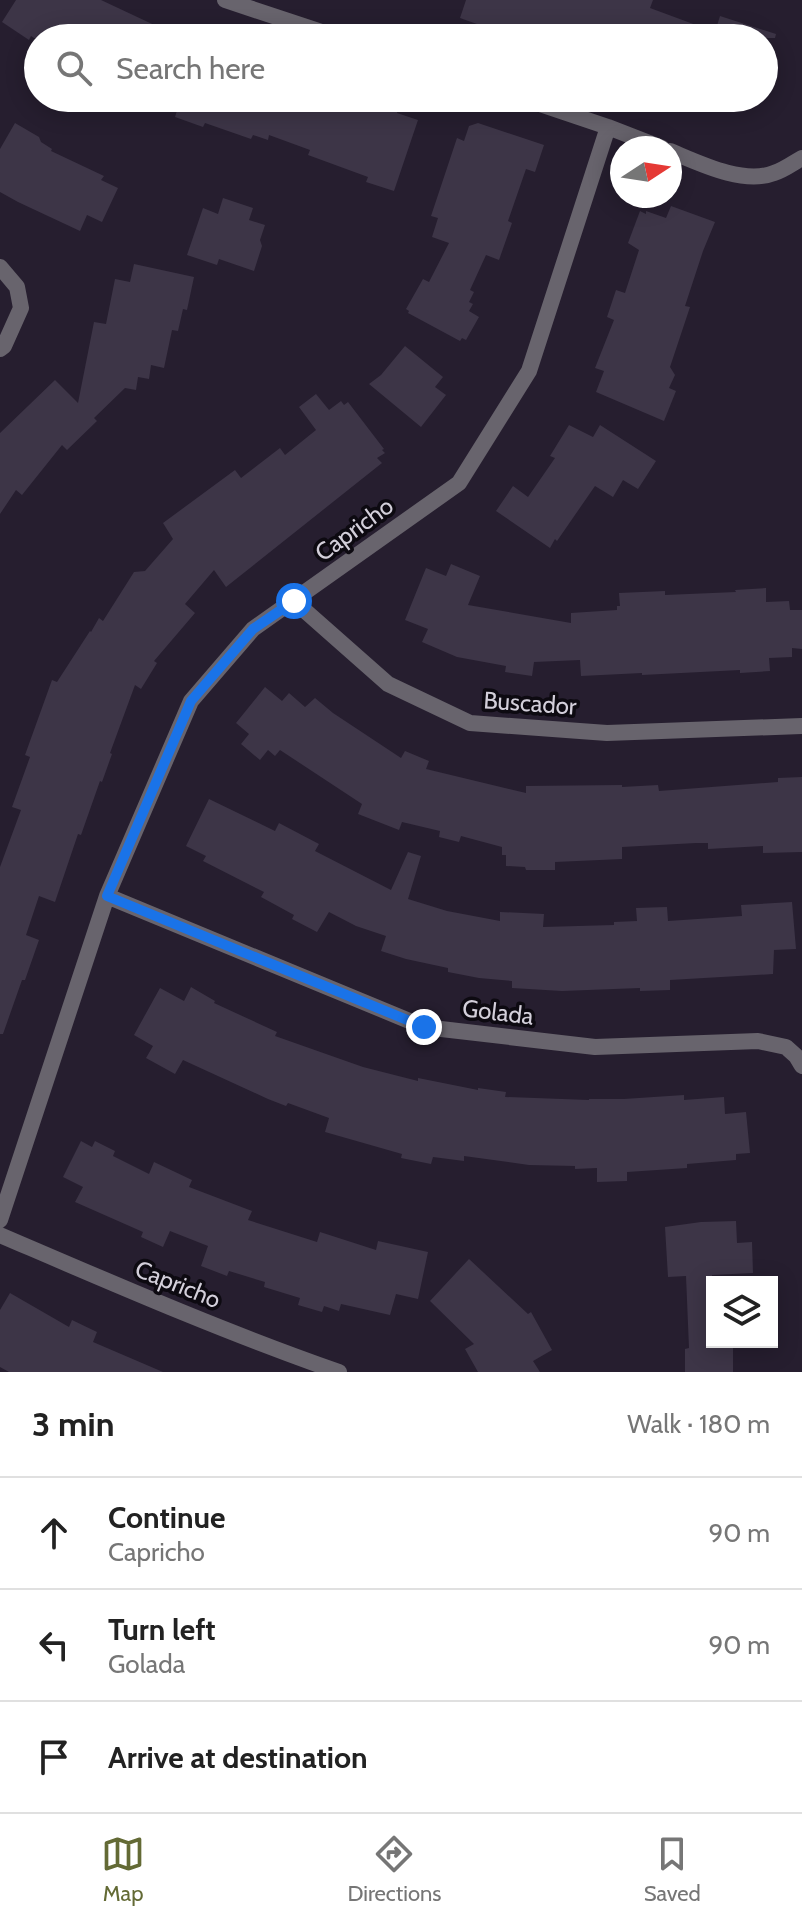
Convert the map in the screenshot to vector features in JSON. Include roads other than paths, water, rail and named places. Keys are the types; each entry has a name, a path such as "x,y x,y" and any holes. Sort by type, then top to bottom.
{"street":[{"path":"225,0 298,24"},
{"path":"564,112 631,136"},
{"name":"Capricho","path":"0,1220 107,896 191,701 253,629 459,483 529,371 608,127"},
{"path":"682,156 736,175 772,174 802,158"},
{"path":"0,267 17,287 21,308 0,349"},
{"name":"Buscador","path":"294,601 388,684 470,723 607,733 802,726"},
{"name":"Golada","path":"107,896 424,1027 595,1047 758,1041 786,1047 802,1066"},
{"name":"Capricho","path":"0,1235 148,1298 339,1372"}]}
